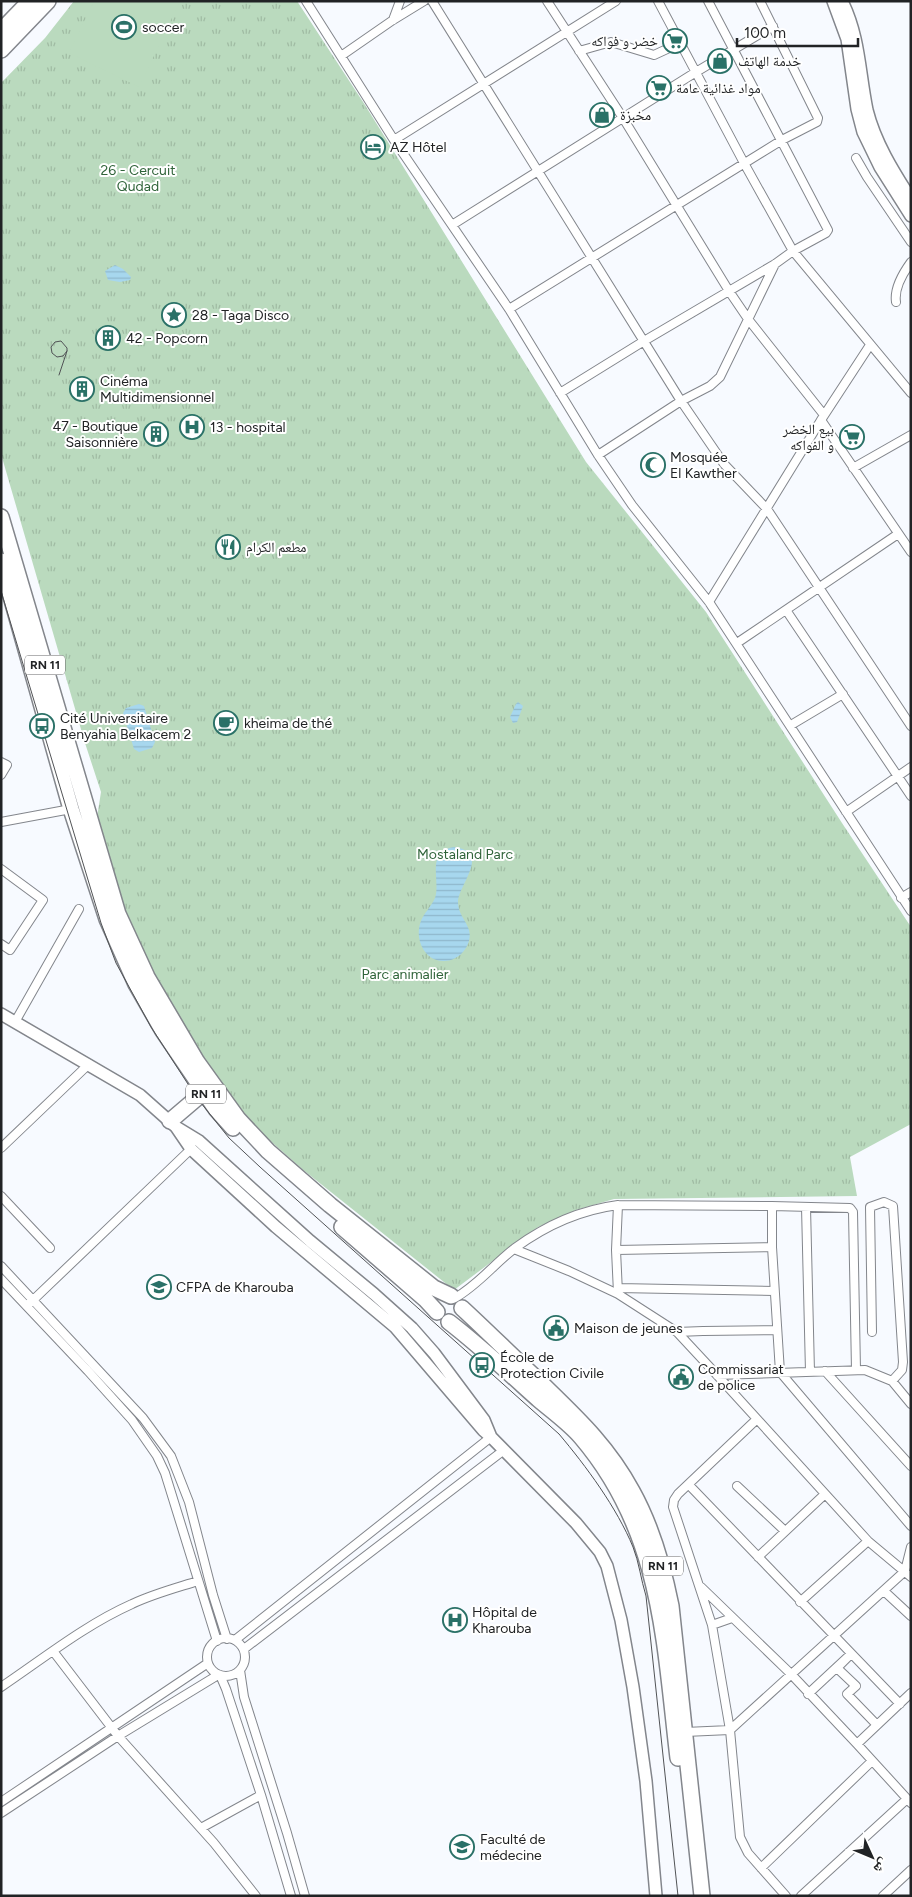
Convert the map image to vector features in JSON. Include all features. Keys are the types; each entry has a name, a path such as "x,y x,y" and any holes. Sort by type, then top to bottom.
{"highway":[{"path":"1,31 30,1"},
{"path":"1,50 48,1"},
{"name":"RN 11","path":"1,517 118,914 147,977 174,1024 224,1102 268,1150 330,1205 434,1288 457,1301 588,1428 611,1456 633,1492 648,1525 663,1567 676,1640 702,1896"},
{"name":"RN 11","path":"1,561 71,808 107,919 136,984 163,1032 216,1108 262,1159 425,1299 437,1312"},
{"path":"173,1124 204,1092"},
{"path":"440,1300 457,1301 460,1316 449,1322 441,1319 436,1308 440,1300"},
{"name":"RN 11","path":"449,1322 580,1436 600,1463 638,1531 651,1570 660,1607 694,1896"}],"street":[{"path":"306,1 394,140 509,309 598,455 632,505 709,602 911,911"},
{"path":"393,20 400,1"},
{"path":"341,56 424,1"},
{"path":"432,1 682,401 724,464 767,509 911,726"},
{"path":"547,1 623,118 748,320 822,418 853,468 911,552"},
{"path":"394,140 616,1"},
{"path":"658,1 744,163 793,250 911,393"},
{"path":"560,393 775,264 793,250 826,233 828,230 708,1"},
{"path":"509,309 744,163 817,122 818,118 760,1"},
{"path":"833,1 847,39 857,109 863,132 880,166 911,216"},
{"path":"842,1 850,17 856,38 867,109 872,127 888,163 911,199"},
{"path":"452,224 734,48 773,26"},
{"path":"579,51 611,42 654,56 680,43"},
{"path":"856,158 911,242"},
{"path":"896,302 895,296 898,288 911,262"},
{"path":"598,455 682,401 710,386 720,377 775,264"},
{"path":"709,602 822,418 870,345"},
{"path":"853,468 911,435"},
{"path":"737,643 898,534"},
{"path":"786,610 911,796"},
{"path":"791,726 843,694"},
{"path":"1,762 6,765 1,775"},
{"path":"846,812 911,767"},
{"path":"1,822 71,808"},
{"path":"1,870 43,900 10,950 1,944"},
{"path":"901,898 911,892"},
{"path":"15,1022 79,909"},
{"path":"1,1014 140,1095 173,1124 199,1141 310,1241 412,1328 434,1352 484,1420 491,1437"},
{"path":"1,1148 88,1064"},
{"path":"173,1124 191,1149 276,1227 394,1327 483,1430 576,1523 600,1552 607,1566 621,1620 633,1687 646,1781 656,1896"},
{"path":"27,1306 191,1149"},
{"path":"1,1196 50,1248"},
{"path":"872,1332 870,1207 884,1202 893,1206 903,1362 902,1370 892,1381"},
{"path":"457,1301 514,1249 566,1218 593,1209 618,1205 850,1208 853,1212 856,1370"},
{"path":"618,1205 616,1250 618,1291"},
{"path":"772,1206 774,1290 780,1372 911,1526"},
{"path":"806,1207 810,1372"},
{"path":"616,1250 772,1247"},
{"path":"514,1249 618,1291 677,1332 868,1541 908,1574"},
{"path":"1,1266 143,1418 172,1456 189,1502 213,1595 231,1640 244,1649"},
{"path":"1,1280 88,1371 145,1436 165,1473 202,1598 217,1641"},
{"path":"618,1291 774,1290"},
{"path":"677,1332 777,1330"},
{"path":"717,1375 865,1370 892,1381 911,1404"},
{"path":"825,1371 911,1466"},
{"path":"757,1419 675,1498 673,1507 712,1625 730,1730 740,1837 748,1853 786,1896"},
{"path":"291,1896 261,1795 226,1689 219,1675 208,1663 209,1650 217,1641 231,1640 491,1437"},
{"path":"244,1649 504,1450"},
{"path":"688,1485 900,1704"},
{"path":"738,1486 785,1531"},
{"path":"758,1557 825,1494"},
{"path":"377,1526 386,1539"},
{"path":"800,1602 868,1541"},
{"path":"685,1732 730,1730 884,1591 908,1574 911,1547"},
{"path":"1,1686 88,1627 134,1603 198,1581"},
{"path":"699,1586 791,1674 909,1801 801,1896"},
{"path":"884,1591 911,1616"},
{"path":"202,1598 213,1595"},
{"path":"712,1625 732,1618"},
{"path":"1,1813 118,1736 219,1675 232,1676 240,1670 245,1662 244,1649"},
{"path":"53,1651 110,1727 200,1828 256,1896"},
{"path":"808,1694 851,1654"},
{"path":"851,1654 837,1668 856,1686 847,1694 877,1725"},
{"path":"1,1802 208,1663"},
{"path":"240,1670 244,1697 288,1833 305,1896"},
{"path":"858,1744 911,1693"},
{"path":"760,1868 872,1761"},
{"path":"200,1828 261,1795"},
{"path":"883,1896 910,1873"}],"green space":[{"name":"Mostaland Parc","path":"74,1 297,1 365,105 586,462 706,612 911,927 911,1124 850,1157 857,1196 614,1199 576,1210 538,1227 454,1290 302,1169 266,1137 241,1111 183,1030 122,913 96,824 101,792 1,454 1,83 45,38"},
{"name":"soccer","path":"94,1 180,1 139,87 69,53"}],"water":[{"path":"115,265 123,269 131,277 130,280 120,282 108,280 105,271"},
{"path":"518,702 523,706 517,722 513,723 510,717"},
{"path":"139,704 144,706 155,742 152,748 139,752 134,749 123,713 126,708"},
{"path":"454,847 465,850 471,855 470,870 459,895 458,902 459,910 468,926 470,936 464,952 454,959 443,961 436,960 426,953 420,941 419,928 422,918 435,898 437,861 445,850"}],"tram line":[{"path":"59,375 67,351 67,348 61,341 55,342 51,347 52,353 57,357 63,356 67,351"},
{"path":"1,591 101,923 116,963 151,1027 197,1098 229,1138 260,1167 559,1434 600,1488 626,1532 635,1553 646,1596 678,1896"}],"place":[{"name":"soccer","path":"124,27"},
{"name":"خضر و فواكه","path":"675,41"},
{"name":"خدمة الهاتف","path":"720,61"},
{"name":"مواد غذائية عامة","path":"659,88"},
{"name":"مخبزة","path":"602,115"},
{"name":"AZ Hôtel","path":"373,147"},
{"name":"28 - Taga Disco","path":"174,315"},
{"name":"42 - Popcorn","path":"108,338"},
{"name":"Cinéma Multidimensionnel","path":"82,389"},
{"name":"13 - hospital","path":"192,427"},
{"name":"47 - Boutique Saisonnière","path":"156,434"},
{"name":"بيع الخضر و الفواكه","path":"852,437"},
{"name":"Mosquée El Kawther","path":"653,465"},
{"name":"مطعم الكرام","path":"228,547"},
{"name":"kheima de thé","path":"226,723"},
{"name":"Cité Universitaire Benyahia Belkacem 2","path":"42,726"},
{"name":"CFPA de Kharouba","path":"159,1287"},
{"name":"Maison de jeunes","path":"556,1328"},
{"name":"École de Protection Civile","path":"482,1365"},
{"name":"Commissariat de police","path":"681,1377"},
{"name":"Hôpital de Kharouba","path":"455,1620"},
{"name":"Faculté de médecine","path":"462,1847"}],"park label":[{"name":"26 - Cercuit Qudad","path":"138,178"},
{"name":"Parc animalier","path":"405,974"}]}
